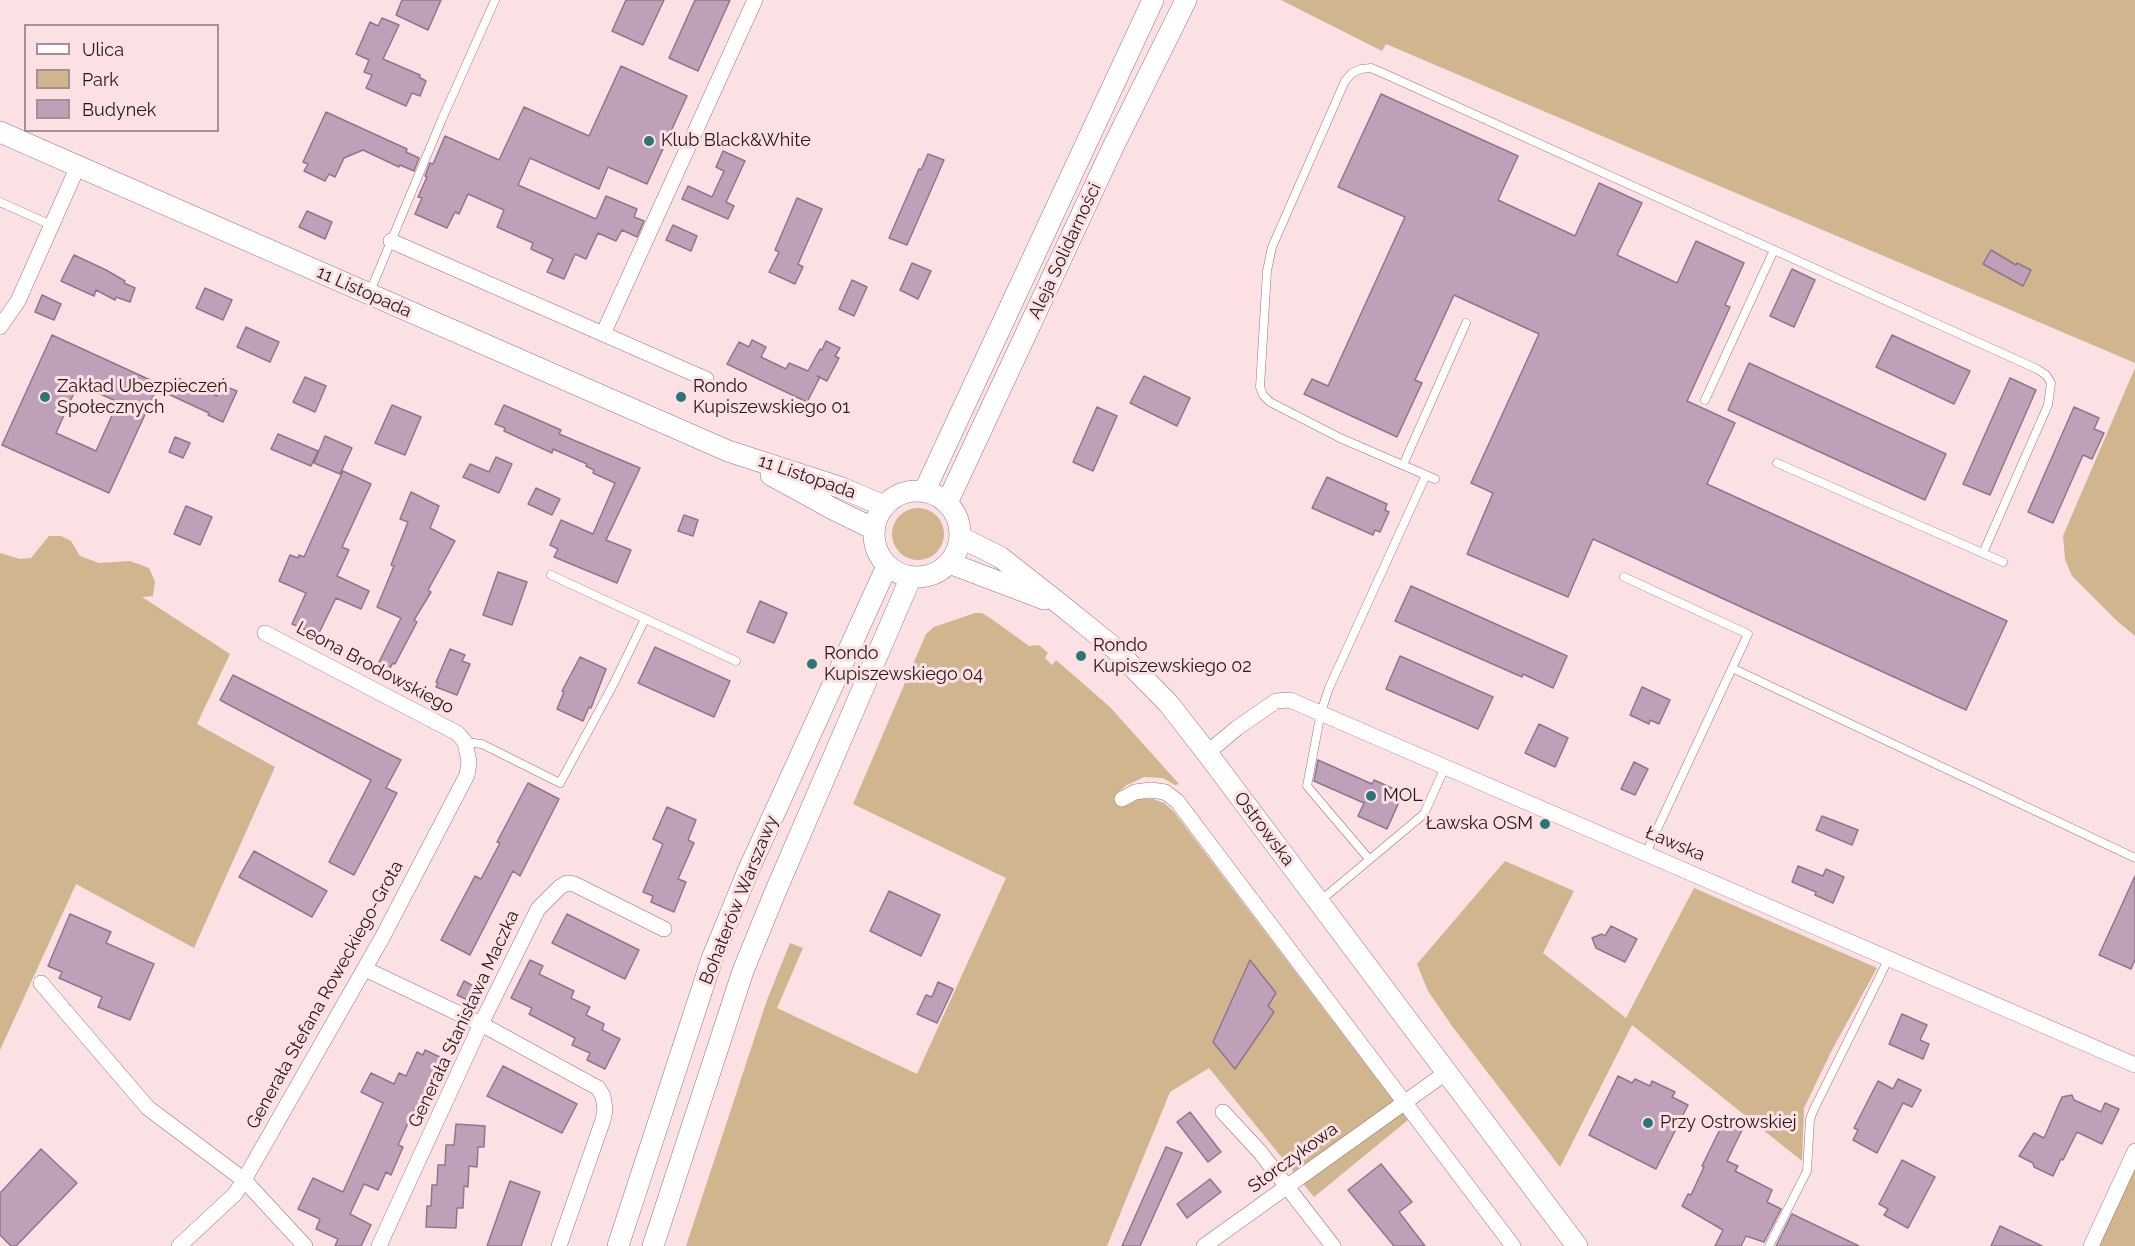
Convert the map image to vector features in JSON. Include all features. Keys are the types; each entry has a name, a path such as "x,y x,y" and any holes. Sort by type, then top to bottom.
{"main road":[{"name":"Aleja Solidarności","path":"924,492 1153,0"},
{"name":"Aleja Solidarności","path":"947,503 1114,146 1186,0"},
{"name":"11 Listopada","path":"0,132 728,451 874,529"},
{"name":"11 Listopada","path":"728,451 842,488 885,506"},
{"path":"924,492 947,503 959,525 960,537 957,550 949,562 939,572 925,577 911,577 887,566 877,548 874,529 878,516 885,506 902,493 924,492"},
{"name":"Ostrowska","path":"960,537 1000,557 1061,605 1113,647 1168,703 1577,1246"},
{"name":"Ostrowska","path":"949,562 1061,605"},
{"name":"Bohaterów Warszawy","path":"618,1246 712,959 748,871 887,566"},
{"name":"Bohaterów Warszawy","path":"653,1246 743,971 778,884 911,577"}],"street":[{"path":"603,334 755,0"},
{"path":"0,327 18,301 78,166"},
{"path":"391,242 706,379"},
{"name":"Leona Brodowskiego","path":"265,633 457,733 465,742"},
{"name":"Ławska","path":"1207,753 1276,701 1290,700 2135,1065"},
{"name":"Generała Stefana Roweckiego-Grota","path":"179,1246 235,1194 365,969 467,775 469,762 465,742"},
{"path":"1122,799 1136,792 1151,790 1165,792 1177,801 1513,1246"},
{"name":"Generała Stanisława Maczka","path":"379,1246 481,1023 534,914 560,887 567,883 574,884 664,929"},
{"path":"365,969 481,1023 597,1088 603,1096 605,1110 603,1120 560,1246"},
{"path":"41,983 148,1108 244,1180 304,1246"},
{"path":"1405,1102 1447,1072"},
{"name":"Storczykowa","path":"1203,1246 1405,1102"},
{"path":"1223,1112 1288,1185 1334,1246"},
{"path":"2091,1246 2135,1151"}],"lane":[{"path":"369,294 442,119 495,0"},
{"path":"1435,479 1340,438 1270,402 1263,395 1260,387 1267,271 1272,247 1345,81 1352,73 1371,68 2046,375 2051,383 2048,405 1983,553"},
{"path":"0,202 51,225"},
{"path":"1705,400 1774,250"},
{"path":"1403,465 1466,323"},
{"path":"1777,463 2004,562"},
{"path":"1369,859 1307,786 1321,712 1329,688 1426,475"},
{"path":"551,575 736,661"},
{"path":"1624,577 1748,634 1646,853"},
{"path":"465,742 482,744 560,783 613,685 645,619"},
{"path":"1732,668 2135,858"},
{"path":"1319,902 1425,814 1446,766"},
{"path":"1768,1246 1808,1171 1810,1119 1814,1108 1888,958"}],"green space":[{"path":"1281,0 2135,0 2135,363 1386,44 1382,51"},
{"path":"2135,368 2135,636 2072,576 2065,559 2063,536"},
{"path":"918,508 932,512 940,520 944,534 940,548 932,556 918,560 904,556 896,548 892,534 896,520 904,512"},
{"path":"49,536 61,536 71,541 80,556 99,563 130,561 149,568 155,582 153,596 142,597 230,654 197,724 275,767 194,948 76,884 0,1050 0,553 20,559 31,558"},
{"path":"975,613 982,613 1029,646 1039,645 1048,653 1045,658 1052,665 1056,660 1110,707 1179,784 1175,785 1163,778 1144,777 1117,793 1128,805 1139,799 1153,799 1164,803 1174,812 1408,1120 1314,1197 1209,1068 1170,1092 1107,1246 686,1246 767,1000 790,943 803,948 777,1008 917,1074 1006,878 853,804 926,634 934,627"},
{"path":"1505,861 1574,891 1543,953 1626,1018 1694,888 1877,968 1833,1048 1804,1108 1802,1161 1632,1025 1560,1167 1452,1026 1428,991 1417,964"},
{"path":"2135,1151 2135,1246 2091,1246"}],"building":[{"path":"402,0 441,0 428,30 396,15"},
{"path":"626,0 664,0 643,45 612,31"},
{"path":"695,0 730,0 698,71 669,58"},
{"path":"382,18 399,25 383,59 420,75 419,77 426,81 420,96 412,93 406,106 366,88 372,75 364,72 369,60 356,54 370,22 378,26"},
{"path":"621,66 687,96 647,184 608,167 599,189 530,158 518,185 596,219 606,196 637,209 634,217 644,221 637,237 622,230 616,241 598,233 586,259 575,254 564,279 547,272 553,259 531,249 533,243 497,227 504,210 468,194 459,214 455,212 447,228 415,214 422,198 418,197 427,177 425,176 430,163 433,164 445,136 499,160 524,107 589,136"},
{"path":"1381,94 1518,156 1498,200 1575,236 1599,183 1642,203 1617,255 1677,283 1696,241 1744,263 1725,305 1730,307 1687,401 1735,423 1707,484 2007,621 1966,710 1593,539 1568,597 1467,554 1493,493 1471,483 1539,334 1454,295 1415,380 1422,383 1397,437 1304,394 1312,379 1328,386 1405,217 1338,187"},
{"path":"326,112 407,149 406,152 419,158 414,171 400,165 399,167 363,150 344,158 335,177 329,174 325,181 304,171 308,164 303,162"},
{"path":"723,151 745,161 726,202 734,206 728,219 682,199 688,186 712,197 724,171 716,167"},
{"path":"928,154 944,160 907,245 889,238 919,169 921,170"},
{"path":"797,198 822,209 798,264 803,267 795,284 769,272 779,252 775,250"},
{"path":"307,211 332,222 325,239 299,227"},
{"path":"673,225 697,236 691,251 666,240"},
{"path":"1991,250 2016,265 2017,263 2031,270 2023,286 1983,264"},
{"path":"74,255 106,270 135,288 130,302 116,297 115,300 96,290 94,296 61,281"},
{"path":"912,263 931,271 918,299 900,290"},
{"path":"1792,269 1815,280 1794,327 1770,316"},
{"path":"852,280 867,287 854,316 839,309"},
{"path":"205,288 232,300 223,320 196,308"},
{"path":"42,295 61,304 54,320 35,312"},
{"path":"246,327 279,342 270,362 237,347"},
{"path":"52,335 159,384 109,493 2,445","holes":["78,384 118,402 96,451 56,433"]},
{"path":"1892,335 1970,371 1954,404 1876,367"},
{"path":"752,340 766,347 761,357 786,369 789,363 808,371 826,341 840,348 835,356 839,358 827,381 820,377 807,402 727,364 739,342 749,347"},
{"path":"1749,363 1946,454 1925,500 1728,410"},
{"path":"174,376 217,396 222,385 237,391 223,422 166,393"},
{"path":"1144,376 1190,398 1177,426 1130,403"},
{"path":"305,377 326,386 315,412 293,402"},
{"path":"2010,378 2036,390 1990,495 1963,484"},
{"path":"392,405 421,417 405,455 375,443"},
{"path":"504,405 561,430 559,434 640,468 606,540 631,550 617,583 554,557 558,549 550,545 561,520 593,534 615,483 593,473 594,470 586,466 587,464 553,449 552,453 504,431 505,428 495,424"},
{"path":"1097,407 1117,416 1093,471 1073,462"},
{"path":"2074,407 2099,418 2094,429 2104,433 2092,459 2083,455 2053,523 2028,512"},
{"path":"278,434 318,451 311,466 271,449"},
{"path":"325,436 352,448 340,474 314,463"},
{"path":"175,437 190,443 183,458 169,452"},
{"path":"496,457 512,464 499,493 463,477 470,464 489,472"},
{"path":"343,471 371,484 342,547 349,550 337,576 369,591 361,609 336,598 318,635 292,624 306,593 279,581 290,555 298,558 299,555 304,557"},
{"path":"1327,477 1387,504 1385,510 1389,512 1380,532 1375,530 1373,535 1312,508"},
{"path":"536,488 560,499 552,515 528,504"},
{"path":"411,492 439,506 430,528 455,541 428,590 431,592 414,620 417,622 395,664 393,663 386,674 376,668 401,618 377,607 394,566 391,565 408,522 400,519"},
{"path":"186,506 212,517 200,545 174,534"},
{"path":"684,515 698,520 693,536 678,531"},
{"path":"498,572 527,582 512,625 483,615"},
{"path":"1411,586 1567,656 1553,688 1523,674 1522,677 1395,621"},
{"path":"760,601 787,613 774,643 747,632"},
{"path":"655,647 730,681 714,717 638,683"},
{"path":"450,649 465,655 462,661 470,664 457,695 436,687"},
{"path":"1400,656 1493,697 1478,729 1386,689"},
{"path":"580,657 606,669 591,708 589,707 583,721 557,709 564,692 562,691"},
{"path":"233,675 401,760 386,788 397,793 354,875 329,862 371,780 220,700"},
{"path":"1642,687 1670,700 1659,724 1650,720 1649,724 1630,715"},
{"path":"1539,724 1568,738 1555,767 1525,753"},
{"path":"1318,760 1372,784 1374,780 1403,793 1387,829 1358,816 1364,803 1314,781"},
{"path":"1634,762 1648,769 1635,795 1621,789"},
{"path":"528,783 559,799 520,876 513,871 470,955 441,940 475,876 481,879 500,843 497,842"},
{"path":"667,807 696,820 688,840 694,843 678,879 686,882 674,912 651,902 653,896 643,892 663,844 653,839"},
{"path":"1822,816 1858,830 1852,845 1816,830"},
{"path":"254,851 327,891 312,917 239,877"},
{"path":"1798,866 1823,876 1826,869 1844,877 1833,903 1815,895 1816,892 1792,882"},
{"path":"2135,876 2135,960 2131,969 2099,955"},
{"path":"889,891 940,915 921,956 870,931"},
{"path":"70,914 111,932 106,943 154,964 130,1020 98,1007 102,997 59,978 62,972 48,966"},
{"path":"567,914 639,950 625,979 552,943"},
{"path":"1611,926 1637,939 1625,962 1596,948 1592,938 1602,934 1605,936"},
{"path":"530,960 543,966 539,974 574,991 571,998 590,1007 586,1015 604,1024 602,1030 620,1039 605,1069 587,1060 590,1053 572,1045 575,1038 529,1014 532,1008 511,998"},
{"path":"1250,960 1276,993 1268,1006 1274,1012 1235,1069 1213,1042"},
{"path":"464,981 479,989 472,1002 457,995"},
{"path":"938,982 953,989 937,1023 917,1014 926,995 932,997"},
{"path":"1902,1014 1927,1025 1920,1040 1929,1044 1923,1059 1889,1044"},
{"path":"425,1050 442,1058 440,1062 443,1063 432,1088 429,1086 419,1109 415,1108 398,1145 403,1147 391,1175 386,1172 378,1190 364,1184 350,1214 371,1225 361,1246 335,1246 338,1239 316,1229 320,1219 298,1209 313,1178 343,1192 383,1103 361,1092 371,1073 394,1084 399,1073 406,1076 417,1052 423,1055"},
{"path":"503,1066 577,1104 562,1133 487,1096"},
{"name":"Przy Ostrowskiej","path":"1618,1076 1632,1083 1635,1079 1650,1086 1652,1081 1675,1092 1672,1097 1688,1105 1656,1169 1589,1135"},
{"path":"1898,1079 1921,1090 1912,1107 1903,1103 1877,1153 1853,1140 1858,1130 1854,1128 1878,1081 1893,1089"},
{"path":"2072,1095 2074,1100 2101,1112 2105,1103 2119,1109 2102,1144 2077,1132 2053,1176 2034,1167 2033,1163 2019,1156 2034,1133 2044,1138 2062,1097"},
{"path":"1190,1112 1221,1152 1208,1162 1177,1122"},
{"path":"1724,1121 1742,1130 1727,1161 1738,1166 1735,1171 1772,1190 1767,1202 1781,1209 1764,1242 1746,1236 1741,1246 1715,1246 1723,1230 1682,1206 1688,1194 1691,1195"},
{"path":"456,1124 485,1126 484,1147 478,1147 477,1167 469,1166 468,1187 464,1186 463,1208 457,1208 456,1228 426,1227 427,1206 431,1206 432,1185 437,1185 438,1165 445,1165 446,1145 454,1145"},
{"path":"1166,1147 1182,1153 1140,1246 1122,1246"},
{"path":"41,1149 77,1183 16,1246 11,1246 0,1235 0,1193"},
{"path":"1902,1160 1935,1177 1908,1228 1884,1215 1888,1209 1879,1204"},
{"path":"1381,1164 1412,1202 1399,1212 1425,1246 1394,1246 1348,1190"},
{"path":"1210,1179 1221,1192 1187,1218 1177,1204"},
{"path":"510,1181 540,1192 521,1246 487,1246"},
{"path":"1792,1214 1859,1246 1776,1246"},
{"path":"2000,1226 2042,1246 1991,1246"}],"place":[{"name":"Klub Black&White","path":"649,141"},
{"name":"Zakład Ubezpieczeń Społecznych","path":"45,397"},
{"name":"Rondo Kupiszewskiego 01","path":"681,397"},
{"name":"Rondo Kupiszewskiego 02","path":"1081,656"},
{"name":"Rondo Kupiszewskiego 04","path":"812,664"},
{"name":"MOL","path":"1371,796"},
{"name":"Ławska OSM","path":"1545,824"},
{"name":"Przy Ostrowskiej","path":"1648,1123"}]}
